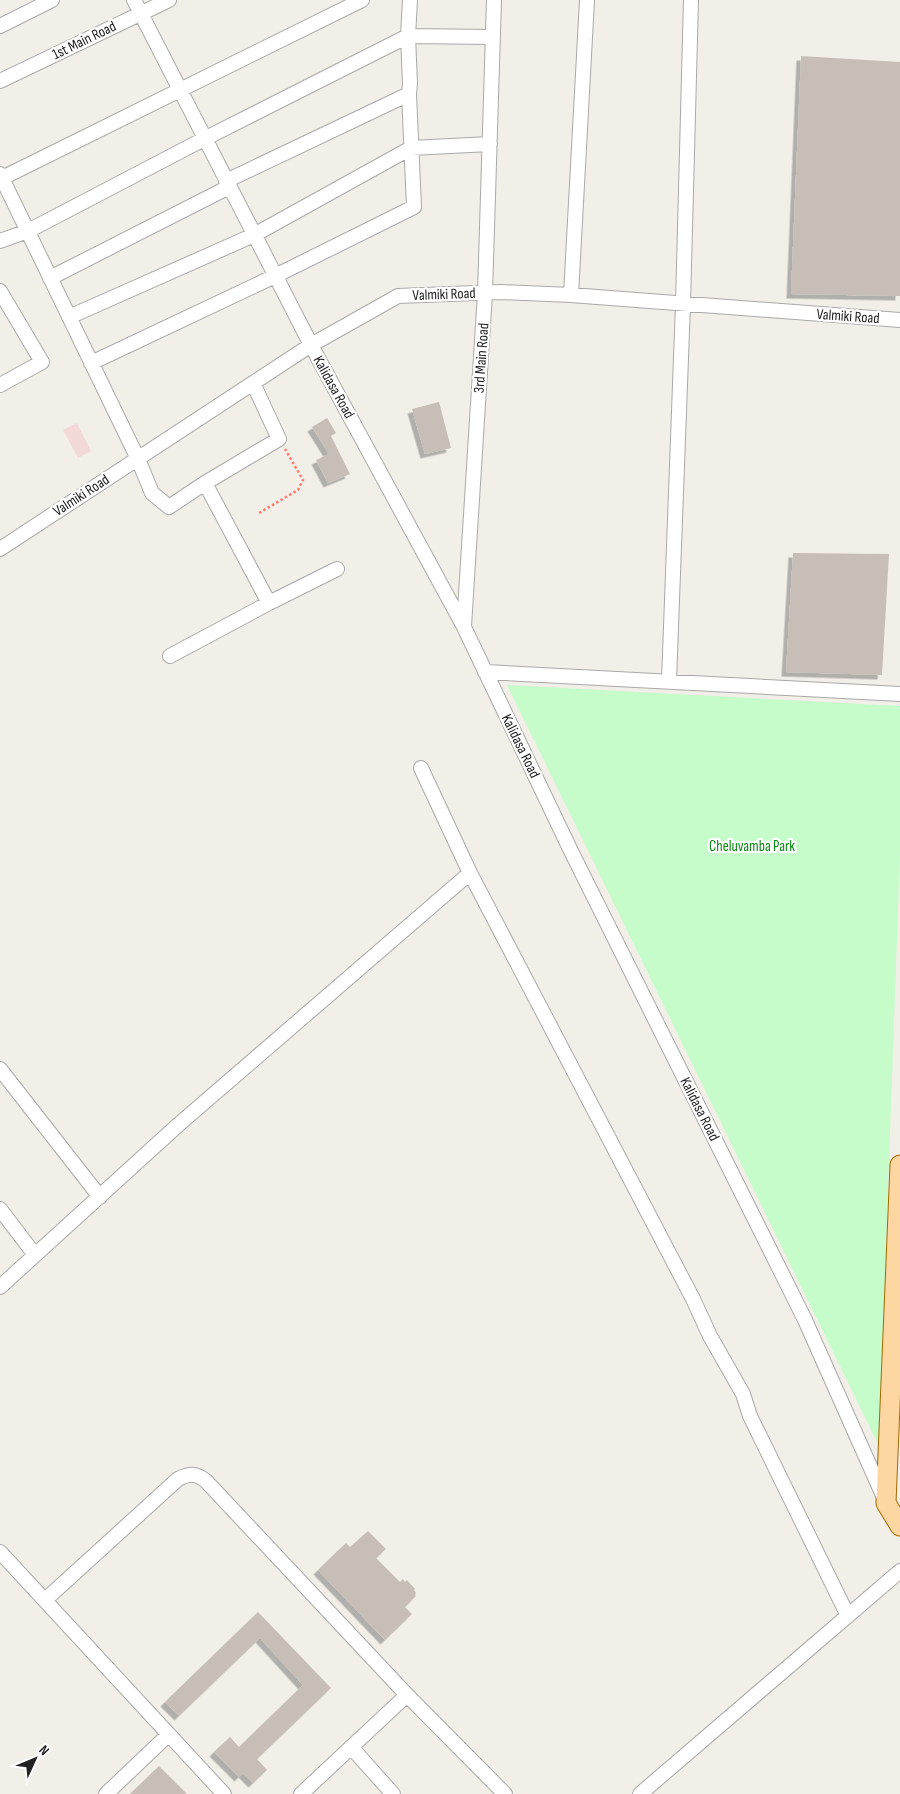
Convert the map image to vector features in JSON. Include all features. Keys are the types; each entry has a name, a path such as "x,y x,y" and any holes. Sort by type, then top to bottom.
{"main road":[{"path":"900,1165 899,1236 886,1503 900,1526"}],"street":[{"path":"0,26 52,0"},
{"name":"Kalidasa Road","path":"134,0 311,345 464,626 579,867 805,1320 886,1503"},
{"name":"1st Main Road","path":"0,81 169,0"},
{"path":"253,383 279,439 168,507 152,493 138,458 1,176 180,92 362,0"},
{"path":"91,363 414,208 409,94 408,36 410,0"},
{"name":"3rd Main Road","path":"464,626 485,293 494,0"},
{"path":"571,294 586,0"},
{"path":"668,681 683,304 691,0"},
{"path":"0,241 28,232 204,139 408,36 493,37"},
{"path":"50,278 227,184 409,94"},
{"path":"69,317 254,235 411,148 490,144"},
{"path":"0,291 42,362 0,385"},
{"name":"Valmiki Road","path":"0,549 311,345 398,296 485,293 571,294 900,320"},
{"path":"205,483 269,603"},
{"path":"170,656 337,569"},
{"path":"485,672 900,694"},
{"path":"421,768 470,873 693,1299 710,1336 742,1394 750,1416 848,1616"},
{"path":"0,1287 178,1125 470,873"},
{"path":"0,1069 100,1197"},
{"path":"0,1209 35,1255"},
{"path":"45,1600 178,1479 189,1474 198,1475 206,1481 407,1695 505,1794"},
{"path":"0,1552 224,1794"},
{"path":"640,1794 900,1571"},
{"path":"301,1794 407,1695"},
{"path":"106,1794 168,1735"},
{"path":"351,1747 393,1794"}],"path":[{"path":"259,513 298,490 302,480 279,439"}],"shaded area":[{"path":"77,423 91,451 78,458 63,430"}],"green space":[{"name":"Cheluvamba Park","path":"507,685 900,706 900,853 879,1446"}],"building":[{"path":"801,56 900,62 900,296 791,294"},
{"path":"439,402 451,448 425,454 412,409"},
{"path":"327,418 336,433 331,436 350,474 328,483 316,460 329,454 312,427"},
{"path":"793,553 889,554 882,675 786,672"},
{"path":"368,1531 386,1549 376,1558 400,1582 403,1579 405,1582 407,1580 416,1593 416,1596 405,1607 412,1614 385,1640 318,1570 346,1543 350,1547"},
{"path":"258,1612 331,1688 257,1759 267,1770 253,1783 243,1773 239,1777 214,1752 230,1737 239,1747 303,1685 260,1638 179,1716 165,1702"},
{"path":"159,1766 187,1794 130,1794"}]}
